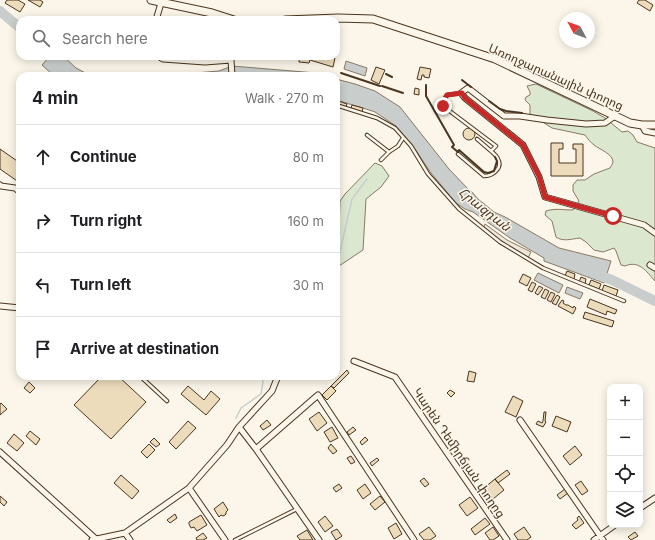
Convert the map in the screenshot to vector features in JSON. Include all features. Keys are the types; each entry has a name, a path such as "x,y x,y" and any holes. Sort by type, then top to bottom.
{"main road":[{"path":"151,0 221,16"},
{"name":"Առողջարանային փողոց","path":"340,18 372,19 496,60 615,116 642,125 655,125"}],"street":[{"path":"157,16 161,3"},
{"path":"177,60 205,62 232,60 230,66 231,72"},
{"path":"615,116 605,123 586,124 520,116 504,116 468,88 462,93 465,98 523,145 539,176 545,197 644,225 655,233"},
{"path":"642,125 645,131 655,133"},
{"path":"0,185 16,189"},
{"path":"0,306 16,308"},
{"name":"Կարեն Դեմիրճյան փողոց","path":"354,361 395,377 507,540"},
{"path":"0,452 94,539 125,533 189,488 272,391 276,380"},
{"path":"256,449 318,395 414,540"},
{"path":"520,420 601,538"},
{"path":"239,428 256,449 319,540"},
{"path":"189,488 225,540"},
{"path":"643,506 655,498"},
{"path":"594,540 601,538 612,528"},
{"path":"125,533 130,540"}],"lane":[{"path":"462,93 447,95 443,106 496,146 492,151"},
{"path":"340,106 377,118 395,128 411,146 428,174 459,209 500,242 543,268 624,301"},
{"path":"367,136 389,152"},
{"path":"381,160 398,146 403,138"},
{"path":"458,154 484,176 488,176 496,172 499,165 499,159 492,151 477,139"},
{"path":"144,380 167,401"},
{"path":"235,540 298,509"}],"green space":[{"path":"536,84 593,111 605,118 622,132 628,131 633,135 637,142 655,148 655,281 638,265 621,265 614,248 603,252 594,250 580,238 564,240 556,237 552,221 545,215 546,211 556,209 573,210 579,201 573,191 573,185 577,180 585,180 594,174 610,168 613,162 608,154 593,144 585,135 552,128 530,114 530,105 525,100 526,97 530,95 527,86"},
{"path":"375,163 382,166 389,176 381,187 366,199 363,250 340,265 340,201"}],"shaded area":[{"path":"485,224 507,240 531,252 528,258 483,229"}],"water":[{"path":"46,60 67,60 76,68 84,72 50,72 42,65"},
{"path":"346,61 367,68 365,76 344,69"},
{"path":"232,66 304,72 207,72 219,71"},
{"path":"340,80 375,91 400,107 449,169 478,199 494,212 559,248 611,261 604,283 544,261 544,258 510,238 473,212 456,203 431,173 413,146 396,126 375,112 340,101"},
{"path":"538,273 563,285 559,293 534,280"},
{"path":"567,287 583,293 580,299 565,293"}],"building":[{"path":"7,0 18,0 25,4 20,12 5,3"},
{"path":"28,0 40,0 43,2 40,7"},
{"path":"639,0 645,0 653,5 650,11 637,3"},
{"path":"299,60 310,60 309,63 299,62"},
{"path":"310,60 335,60 333,67"},
{"path":"376,67 385,70 379,84 371,80"},
{"path":"420,67 431,69 429,78 422,75 421,80 417,79"},
{"path":"415,88 419,89 419,95 414,94"},
{"path":"340,101 347,104 346,107 340,105"},
{"path":"352,105 363,108 362,112 351,108"},
{"path":"471,128 474,129 474,139 467,140 464,139 463,132 464,129"},
{"path":"551,143 563,143 563,149 559,149 559,163 576,163 576,149 573,149 573,144 583,144 583,176 551,176"},
{"path":"0,149 16,160 16,180 0,169"},
{"path":"567,271 575,274 574,279 565,276"},
{"path":"523,274 531,278 527,286 519,282"},
{"path":"581,277 586,279 585,284 579,282"},
{"path":"591,280 601,284 599,289 589,285"},
{"path":"532,282 536,284 532,292 528,290"},
{"path":"604,285 618,290 616,296 602,291"},
{"path":"539,286 543,288 538,295 535,293"},
{"path":"545,289 549,291 545,299 541,297"},
{"path":"551,292 555,294 551,302 547,300"},
{"path":"557,295 560,297 556,305 552,303"},
{"path":"590,299 617,310 615,314 607,311 606,315 587,307"},
{"path":"562,300 566,305 573,308 574,306 576,308 573,314 558,306"},
{"path":"585,312 614,321 612,327 583,318"},
{"path":"347,370 349,373 334,388 331,386 337,380 340,380 340,377"},
{"path":"469,371 476,373 474,382 467,381"},
{"path":"98,380 122,380 146,402 111,439 74,405"},
{"path":"29,382 35,388 30,393 24,388"},
{"path":"188,386 204,400 211,391 220,399 206,415 181,394"},
{"path":"331,386 336,391 327,400 322,395"},
{"path":"450,390 455,393 451,397 447,393"},
{"path":"513,396 523,401 516,417 505,412"},
{"path":"1,403 7,409 0,415 0,404"},
{"path":"319,412 327,423 317,431 309,419"},
{"path":"544,412 546,412 546,422 543,427 536,424 538,421 542,423"},
{"path":"556,416 571,422 567,432 552,426"},
{"path":"267,420 271,425 263,430 260,426"},
{"path":"188,421 196,428 176,449 169,442"},
{"path":"332,427 338,438 330,442 324,432"},
{"path":"353,427 356,430 349,435 347,432"},
{"path":"30,431 40,439 36,445 26,436"},
{"path":"14,434 24,443 17,451 7,443"},
{"path":"365,437 368,440 362,445 360,442"},
{"path":"154,438 160,444 156,447 150,442"},
{"path":"149,444 155,450 147,458 141,452"},
{"path":"331,444 337,451 333,454 328,448"},
{"path":"575,446 582,455 570,465 563,456"},
{"path":"351,456 355,462 351,464 347,458"},
{"path":"377,458 379,460 372,466 370,463"},
{"path":"507,470 510,474 498,483 495,479"},
{"path":"121,475 139,491 132,499 114,483"},
{"path":"424,478 429,484 425,487 420,481"},
{"path":"495,479 504,490 493,499 484,488"},
{"path":"581,481 588,491 582,495 575,485"},
{"path":"339,484 342,488 336,492 333,488"},
{"path":"365,484 371,493 363,499 357,490"},
{"path":"565,489 568,493 560,499 557,495"},
{"path":"0,496 7,502 4,506 0,502"},
{"path":"380,496 385,502 375,510 370,504"},
{"path":"470,497 478,508 467,516 459,505"},
{"path":"223,502 228,510 225,515 221,515 219,517 214,509"},
{"path":"175,514 177,518 170,523 167,520"},
{"path":"201,515 207,525 197,531 194,527 191,528 189,522"},
{"path":"325,516 333,526 325,532 318,522"},
{"path":"579,516 584,523 576,529 572,525 578,520 577,518"},
{"path":"485,518 490,524 475,535 471,529"},
{"path":"396,523 402,534 394,539 388,528"},
{"path":"429,527 436,536 430,540 424,540 419,534"},
{"path":"493,527 499,536 493,540 490,540 485,533"},
{"path":"524,527 531,537 527,540 518,540 514,534"},
{"path":"337,529 342,536 336,540 331,532"},
{"path":"307,530 313,540 300,540 297,536"},
{"path":"635,532 638,536 631,540 628,537"},
{"path":"203,533 207,538 197,540 196,538"}],"waterway":[{"name":"Հրազդան","path":"0,11 16,25"},
{"path":"340,252 352,199 367,179"},
{"name":"Հրազդան","path":"593,273 612,280 655,301"},
{"path":"236,418 241,408 261,394 263,380"}],"wall":[{"path":"341,73 380,86"},
{"path":"386,74 392,77"},
{"path":"462,80 471,87"},
{"path":"426,85 426,96 454,145 452,147 458,152 459,150 484,172 488,173 494,171 497,161 495,157"},
{"path":"382,86 403,93"},
{"path":"489,101 500,109 522,113"}],"route":[{"path":"443,106 447,95 462,93 465,98 523,145 539,176 545,197 613,216"}]}
